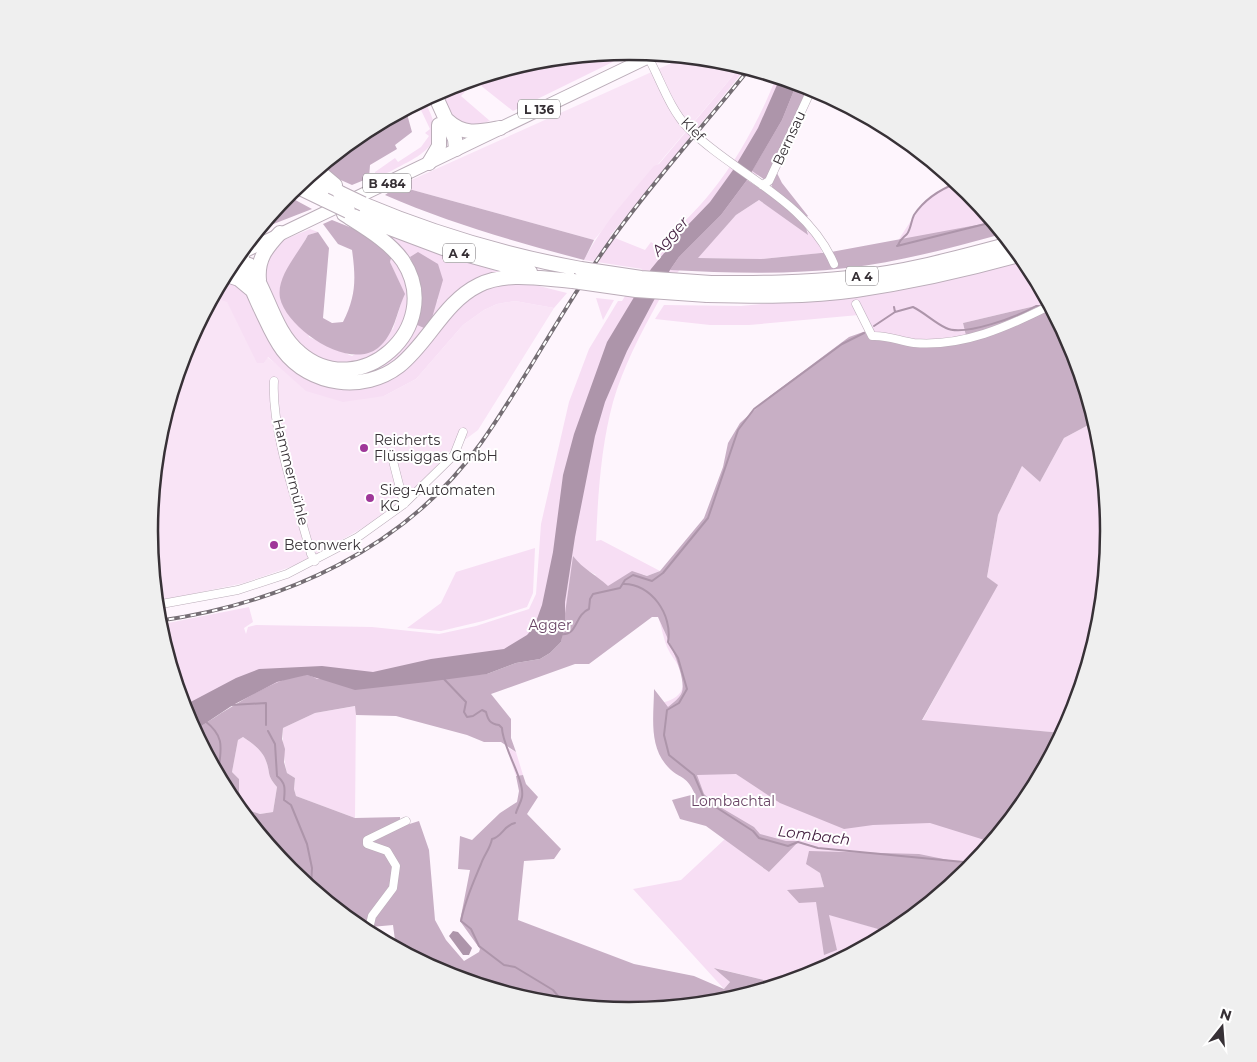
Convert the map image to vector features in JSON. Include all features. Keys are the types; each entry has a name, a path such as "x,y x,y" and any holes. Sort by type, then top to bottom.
{"highway":[{"path":"428,163 439,146 443,122 436,101"},
{"path":"430,104 455,138 456,149"},
{"path":"443,122 468,132 500,128"},
{"path":"321,174 342,192"},
{"path":"314,180 342,192"},
{"path":"242,262 243,268 288,340 300,354 313,362 335,368 350,369 371,364 388,354 402,338 412,317 414,298 410,278 402,261 393,249 346,212 304,190"},
{"name":"A 4","path":"342,192 363,204 448,237 577,275"},
{"name":"A 4","path":"346,212 443,248 494,263 577,275 641,278 753,296 854,291 958,273 1011,256"},
{"path":"280,233 266,248 260,258 256,286 274,335 289,357 314,375 346,383 375,378 398,366 413,353 454,303 484,282 513,277 577,275"},
{"name":"A 4","path":"709,289 851,278 940,262 1003,246"},
{"path":"232,277 256,286"}],"main road":[{"name":"L 136","path":"456,149 639,60"},
{"name":"B 484","path":"253,246 456,149"}],"street":[{"name":"Klef","path":"652,61 671,104 687,127 762,185 805,222 820,241 834,264"},
{"name":"Bernsau","path":"762,185 769,181 808,96"},
{"path":"856,304 872,336 884,336 913,342 941,341 985,335 1043,309"},
{"name":"Hammermühle","path":"274,381 273,394 281,439 311,554 315,561"},
{"path":"164,603 238,590 287,574 358,538 404,504 454,455 463,432"},
{"path":"392,457 404,504"},
{"path":"370,925 372,916 393,888 396,866 387,851 367,844 367,840 406,821"}],"shaded area":[{"path":"673,62 735,73 594,240 398,186"},
{"name":"Agger","path":"777,84 794,90 782,120 747,180 721,215 679,257 670,270 627,351 605,402 595,436 575,537 565,602 565,624 561,642 550,653 540,659 516,663 487,674 355,690 307,675 277,682 233,705 200,727 190,702 236,678 259,669 322,666 373,672 431,659 504,649 527,635 534,627 542,605 553,552 563,475 574,434 607,342 651,269 683,230 710,202 733,170 758,128"},
{"path":"794,90 806,95 773,168 765,180 752,171 782,120"},
{"path":"407,116 412,132 395,145 397,149 370,165 369,178 352,185 325,171 367,139"},
{"path":"776,171 782,183 808,216 804,219 773,189 771,184"},
{"path":"747,180 792,212 806,228 808,235 759,200 736,215 698,258 761,259 831,252 986,223 995,236 905,258 846,268 736,273 670,270 679,257 721,215"},
{"path":"398,186 594,240 584,260 458,223 385,195"},
{"path":"294,199 312,209 270,225"},
{"path":"332,220 362,232 392,255 390,262 405,294 388,336 378,348 366,354 351,354 336,350 306,334 285,310 280,298 281,281 289,265 308,235 318,232 329,248 323,318 332,323 343,322 354,287 352,250 338,244 323,224"},
{"path":"418,252 438,264 443,280 432,318 424,328 415,324 421,299 417,274 410,257"},
{"path":"219,299 227,301 258,363 264,363 267,357 280,367 384,396 416,379 463,325 484,310 497,304 515,301 554,308 478,430 450,451 412,492 366,526 299,564 244,583 164,600 166,615 162,592 159,562 158,531 159,500 167,439 182,380 193,351"},
{"path":"1041,305 1064,351 1075,380 1087,426 1064,438 1040,482 1022,466 998,515 987,577 998,585 922,720 1054,732 1020,793 985,840 930,823 873,825 844,829 780,803 736,774 697,775 704,794 715,804 754,827 760,834 786,841 799,841 769,872 706,826 680,819 672,800 695,794 685,780 668,767 657,750 653,720 654,689 668,707 680,696 683,685 674,654 658,617 652,617 589,664 575,664 491,694 511,719 511,738 516,752 501,742 484,742 467,735 396,716 356,715 355,706 315,713 283,728 284,762 287,773 295,778 294,789 296,796 355,818 400,817 400,827 419,821 429,850 435,920 446,940 464,961 479,952 480,949 460,921 470,870 458,869 460,836 472,840 500,813 517,802 519,791 516,776 523,775 526,784 538,797 527,814 561,849 554,859 524,861 518,920 634,964 694,976 724,989 730,982 714,968 767,981 720,993 690,998 659,1001 598,1001 567,998 507,986 448,966 395,940 393,925 373,927 367,923 342,905 295,864 274,842 250,811 260,814 273,812 277,787 270,776 265,757 243,737 238,740 232,772 239,779 239,792 242,799 206,739 200,727 265,688 294,676 307,675 317,679 487,674 516,663 540,659 550,653 561,642 573,556 581,565 608,586 632,571 647,576 660,571 704,518 723,467 728,443 740,423 770,396 849,337 866,331 876,337 901,343 915,344 967,340 963,323"},
{"path":"809,851 919,854 963,863 915,905 879,930 829,915 837,950 824,955 816,902 799,903 787,890 824,887 820,873 806,864"},
{"path":"453,931 458,932 472,948 469,955 463,955 449,936"}],"green space":[{"path":"616,60 513,111 479,84 537,69 567,64"},
{"name":"Lombachtal","path":"735,73 741,74 610,236 645,250 651,242 658,247 693,213 721,179 749,136 773,83 799,92 760,171 741,198 668,286 645,326 627,363 613,402 603,453 596,541 601,540 660,571 647,576 642,574 929,822 986,838 956,870 810,866 820,873 824,887 787,891 816,902 828,914 880,929 809,966 767,981 715,968 730,982 724,989 633,889 681,880 725,839 769,872 783,857 675,808 677,805 701,802 657,727 654,704 674,698 682,690 683,684 678,666 665,642 657,614 565,639 553,646 263,693 266,689 198,721 182,682 167,623 249,607 253,622 244,628 246,634 248,627 256,625 372,627 439,634 476,626 529,609 536,594 541,524 569,402 589,349 618,301 622,301 642,269 584,260 616,211 654,166 659,164","holes":["574,558 581,567 596,575 572,587"]},
{"path":"468,88 461,96 490,121 472,125 453,120 442,99"},
{"path":"426,106 435,130 434,138 430,145 415,158 390,172 375,177 375,172 395,158 398,162 421,147 429,136 425,133 430,129 420,109"},
{"path":"949,186 962,198 986,223 898,241 922,206 937,192"},
{"path":"759,200 808,234 808,229 821,247 822,253 761,259 697,258 736,215"},
{"path":"310,229 318,232 308,235 292,264 309,337 352,356 393,329 404,294 390,262 392,255 396,260 409,293 405,324 381,353 346,365 312,357 285,329 263,282 267,252 281,241"},
{"path":"374,230 443,255 510,274 500,275 432,324 387,370 352,380 315,372 278,330 323,369 392,355 415,286","holes":["417,273 438,300 419,315 422,287"]},
{"path":"1015,262 1041,305 963,323 966,336 914,341 874,334 859,315 749,325 710,325 655,319 664,305 741,306 892,292 965,276"},
{"path":"230,280 242,285 274,344 370,384 429,329 478,291 491,285 510,282 539,286 567,293 554,308 515,301 497,304 484,310 463,325 416,379 384,396 343,402 306,391 268,357 264,363 257,363 227,302 219,299"},
{"path":"596,298 614,300 603,320"},
{"path":"1087,426 1095,470 1100,531 1095,592 1090,623 1075,682 1054,732 922,721 997,585 987,577 998,515 1022,466 1040,482 1064,438"},
{"path":"535,548 533,593 527,607 483,621 441,631 407,628 441,603 456,572"},
{"path":"356,706 355,818 296,796 294,789 295,778 287,773 286,768 283,728 315,713"},
{"path":"243,737 265,757 270,776 277,787 273,812 260,814 250,811 240,798 238,792 239,779 232,772 238,740"},
{"path":"506,747 516,752 523,775 516,776"}],"waterway":[{"path":"898,245 907,234 914,215 928,200 949,186"},
{"path":"897,246 986,224"},
{"path":"895,312 913,307 946,328 965,330 991,324 1036,306 1042,306"},
{"path":"874,326 895,312 894,307"},
{"path":"560,634 566,634 573,629 584,612 589,609 590,599 593,594 620,588 625,580 633,575 652,581 663,573 708,518 738,430 754,409 842,344 864,333"},
{"name":"Lombach","path":"623,584 633,585 651,595 658,602 667,621 668,642 678,658 687,689 679,703 667,710 664,735 669,755 694,775 703,796 711,804 753,831 759,838 788,846 798,842 818,848 964,862"},
{"path":"443,678 466,702 464,712 467,717 473,716 482,710 486,712 491,723 502,728 522,790 522,797 516,813"},
{"path":"231,705 266,703 266,725"},
{"path":"205,721 215,731 220,741 219,763"},
{"path":"268,731 275,744 277,776 284,786 284,800 291,805 307,844 312,868 311,879"},
{"path":"515,823 508,826 492,839 470,892 461,921 471,929 479,946 504,965 515,967 553,990 558,996"}],"railway":[{"path":"166,620 205,613 296,585 338,565 379,541 416,513 450,480 481,443 592,267 625,220 744,75"}],"place":[{"name":"Reicherts Flüssiggas GmbH","path":"364,448"},
{"name":"Sieg-Automaten KG","path":"370,498"},
{"name":"Betonwerk","path":"274,545"}]}
